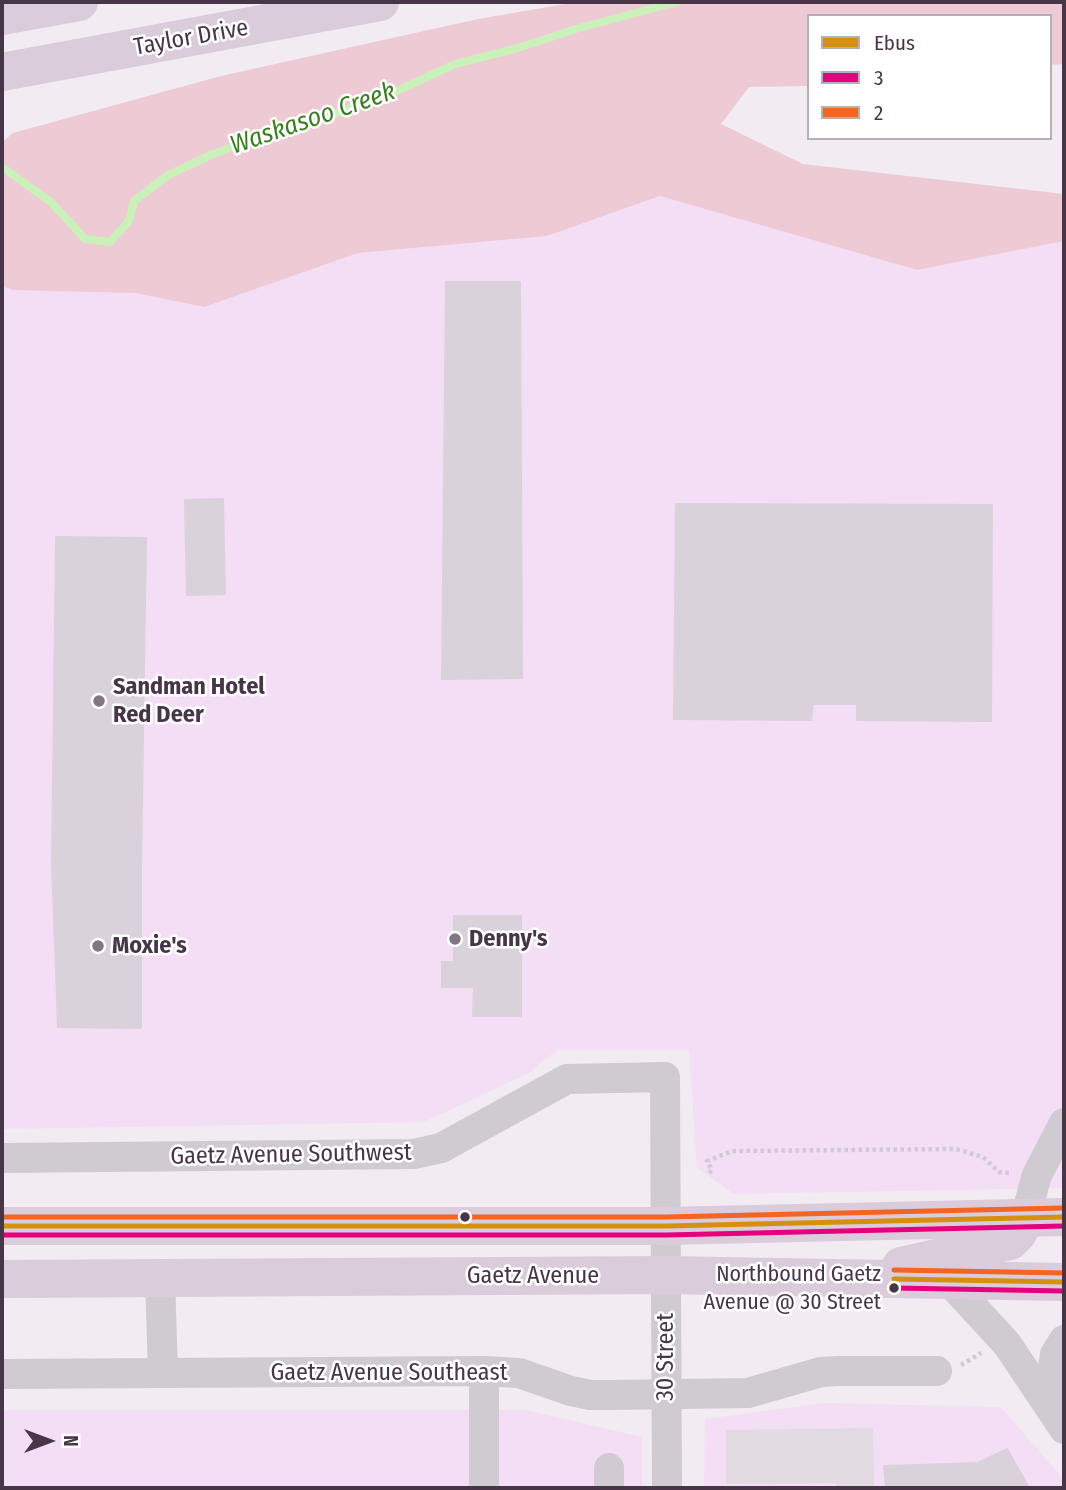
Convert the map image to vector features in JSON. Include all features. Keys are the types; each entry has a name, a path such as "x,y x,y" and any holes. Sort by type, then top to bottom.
{"main road":[{"path":"2,16 79,2"},
{"name":"Taylor Drive","path":"2,72 380,2"},
{"name":"Gaetz Avenue","path":"2,1226 666,1226 1064,1217"},
{"path":"859,1278 930,1257 1010,1241 1018,1233 1025,1218"},
{"name":"Gaetz Avenue","path":"2,1279 666,1275 1064,1282"}],"street":[{"name":"Gaetz Avenue Southwest","path":"2,1158 414,1154 441,1148 567,1079 665,1077 666,1226"},
{"path":"1025,1218 1037,1175 1064,1123"},
{"name":"30 Street","path":"666,1226 667,1488"},
{"path":"160,1279 163,1372"},
{"path":"948,1280 1007,1343 1064,1429"},
{"path":"1048,1404 1055,1354 1064,1340"},
{"path":"484,1371 484,1488"},
{"name":"Gaetz Avenue Southeast","path":"2,1374 484,1371 519,1373 590,1395 748,1393 821,1372 937,1371"}],"path":[{"path":"709,1173 712,1170 707,1161 732,1152 932,1149 956,1149 983,1157 999,1172"}],"shaded area":[{"path":"577,2 1064,2 1064,64 1052,65 1052,14 807,14 807,86 749,87 721,124 803,164 1064,194 1064,241 917,270 660,196 547,236 358,253 204,307 136,293 13,290 2,286 2,142 13,133 221,76 478,19"},
{"path":"660,196 917,270 1064,241 1064,1188 734,1194 697,1168 689,1050 558,1050 531,1072 424,1122 2,1129 2,285 547,236"},
{"path":"824,1403 1001,1407 1058,1473 1064,1488 704,1488 705,1419"},
{"path":"2,1410 525,1410 642,1437 642,1488 2,1488"},
{"path":"873,1428 874,1488 836,1488 836,1483 726,1484 726,1430"}],"building":[{"path":"446,282 520,282 522,678 442,679"},
{"path":"223,499 225,594 187,595 185,500"},
{"path":"676,504 992,505 991,721 857,720 857,704 813,704 811,720 674,719"},
{"name":"Sandman Hotel Red Deer","path":"56,537 146,538 141,865 52,864"},
{"name":"Moxie's","path":"52,864 141,865 141,1028 58,1027"},
{"path":"454,916 521,916 521,1016 473,1016 474,987 442,987 442,962 454,962"},
{"path":"1007,1449 1029,1488 886,1488 884,1466 978,1463"}],"waterway":[{"name":"Waskasoo Creek","path":"2,167 51,202 85,239 110,242 129,221 134,201 168,175 211,155 390,94 455,64 677,2"}],"transit line":[{"name":"2","path":"2,1217 666,1217 1064,1208"},
{"name":"Ebus","path":"2,1226 666,1226 1064,1217"},
{"name":"3","path":"2,1235 666,1235 1064,1226"},
{"name":"2","path":"894,1270 1064,1273"},
{"name":"Ebus","path":"894,1279 1064,1282"},
{"name":"3","path":"894,1288 1064,1291"}],"place":[{"name":"Sandman Hotel Red Deer","path":"99,701"},
{"name":"Denny's","path":"455,939"},
{"name":"Moxie's","path":"98,946"},
{"name":"Northbound Gaetz Avenue @ 30 Street","path":"894,1288"}]}
